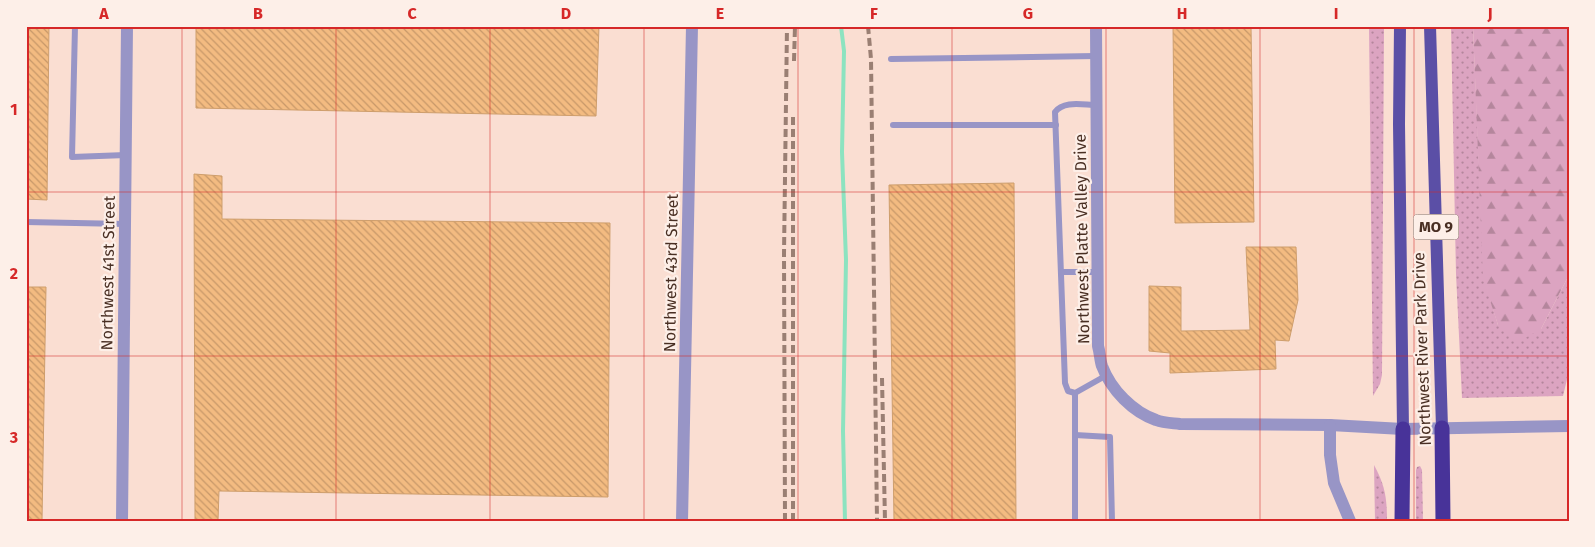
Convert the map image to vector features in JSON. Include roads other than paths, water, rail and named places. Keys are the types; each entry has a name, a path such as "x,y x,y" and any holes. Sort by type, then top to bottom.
{"highway":[{"name":"Northwest River Park Drive","path":"1442,428 1443,521"},
{"name":"Northwest River Park Drive","path":"1402,429 1402,521"}],"main road":[{"name":"Northwest River Park Drive","path":"1400,26 1402,429"},
{"name":"Northwest River Park Drive","path":"1430,26 1442,428"}],"street":[{"name":"Northwest 41st Street","path":"122,521 127,26"},
{"name":"Northwest 43rd Street","path":"682,521 692,26"},
{"name":"Northwest Platte Valley Drive","path":"1096,26 1098,346 1102,366 1107,375 1122,397 1138,411 1158,421 1180,424 1330,425 1402,429 1569,426"},
{"path":"1330,425 1330,455 1334,483 1350,521"}],"lane":[{"path":"75,26 72,157 126,155"},
{"path":"891,59 1096,56"},
{"path":"1096,105 1064,104 1058,107 1055,112 1064,383 1068,391 1075,393 1107,375"},
{"path":"893,125 1056,125"},
{"path":"26,222 125,224"},
{"path":"1061,272 1097,272"},
{"path":"1075,393 1075,521"},
{"path":"1075,435 1110,437 1112,521"}],"waterway":[{"path":"841,26 844,51 842,152 846,260 843,431 845,521"}],"railway":[{"path":"785,521 784,254 787,26"},
{"path":"794,61 795,26"},
{"path":"868,26 871,59 877,521"},
{"path":"793,113 793,521"},
{"path":"882,378 885,521"}]}
